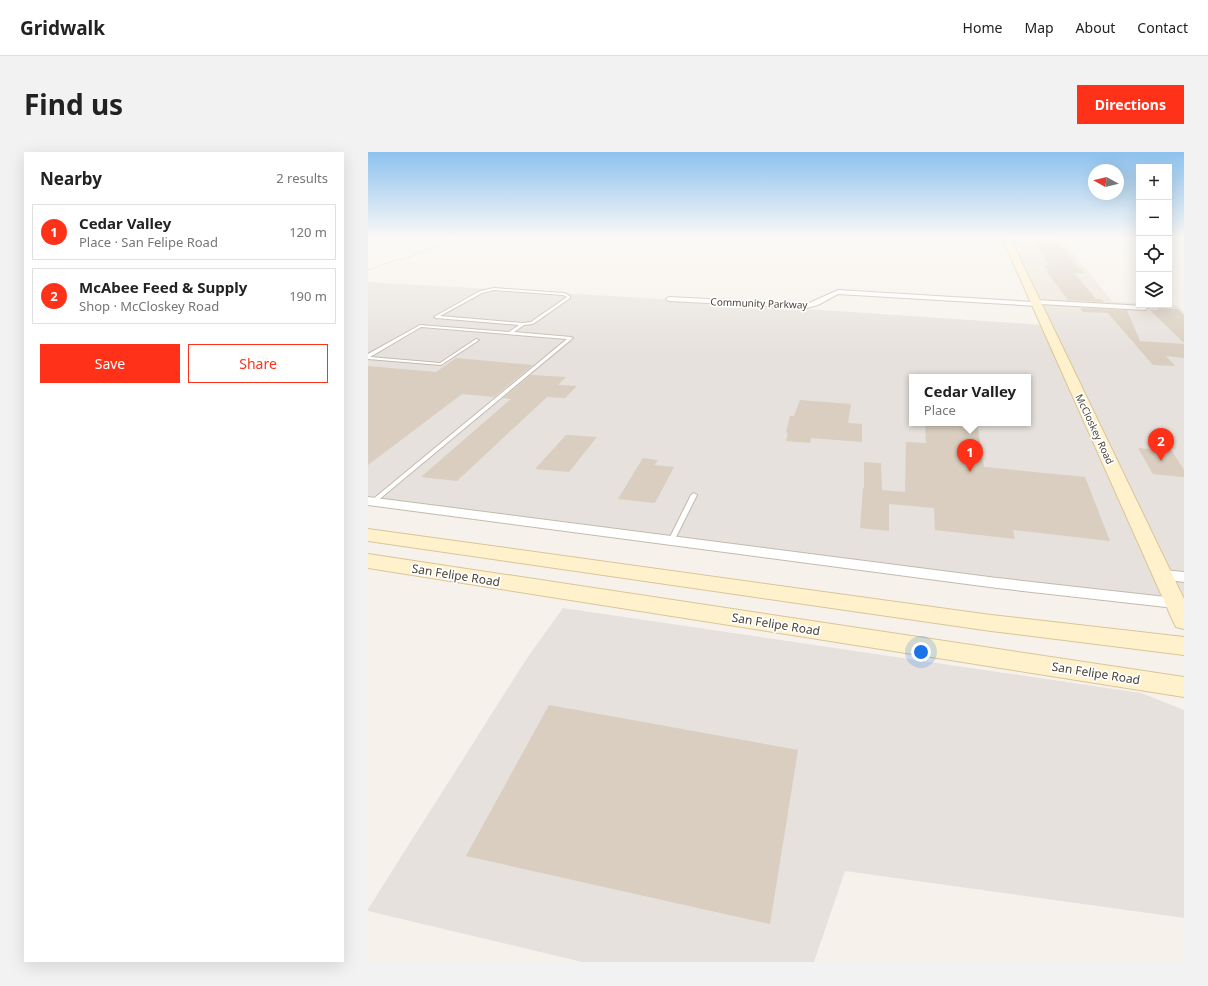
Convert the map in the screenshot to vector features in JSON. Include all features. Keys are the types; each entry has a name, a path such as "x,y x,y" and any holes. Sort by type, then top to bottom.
{"main road":[{"name":"McCloskey Road","path":"1024,276 1184,621"},
{"path":"368,535 991,623 1184,646"},
{"name":"San Felipe Road","path":"368,561 1184,687"}],"street":[{"name":"Community Parkway","path":"669,299 807,306 813,305 831,293 838,292 1136,308"},
{"path":"371,501 997,583 1175,603"},
{"path":"1162,575 1184,577"}],"lane":[{"path":"368,357 420,326 436,317 481,292 494,289 564,294 569,297 532,323 523,324 436,317"},
{"path":"510,333 523,324"},
{"path":"371,501 571,338 420,326"},
{"path":"368,357 441,364 477,340"},
{"path":"671,541 694,495"}],"shaded area":[{"path":"1024,276 1092,276 1113,302 1136,303 1136,308 1172,308 1172,305 1177,305 1184,312 1184,320 1040,312"},
{"path":"368,282 628,297 1044,325 1046,312 1184,319 1184,621 1175,603 368,501"},
{"path":"563,608 1141,693 1184,710 1184,918 845,871 814,962 582,962 368,911 527,658"}],"building":[{"path":"1050,276 1076,276 1096,299 1101,299 1104,302 1068,300"},
{"path":"1080,308 1127,310 1140,341 1184,344 1184,358 1166,356 1175,366 1153,365 1108,313 1083,312"},
{"path":"1157,308 1178,309 1184,315 1184,343 1150,310 1159,310"},
{"path":"456,358 533,365 494,397 462,394 368,465 368,366 436,372"},
{"path":"531,375 566,377 558,385 577,386 565,398 547,397 457,481 421,477 511,399 503,398"},
{"path":"800,400 851,404 848,423 862,424 862,442 811,438 810,443 786,441 788,433 786,432 790,416 794,416"},
{"path":"925,426 977,426 984,467 1085,477 1110,541 1013,530 1015,539 935,530 934,508 889,504 889,531 860,528 864,488 864,462 881,463 882,490 905,492 906,442 926,443"},
{"path":"566,435 597,437 569,472 535,469"},
{"path":"1138,448 1172,451 1184,470 1184,477 1153,474"},
{"path":"643,458 658,460 654,465 674,467 655,503 618,499"},
{"path":"549,705 798,750 770,924 466,856"}],"place":[{"name":"McAbee Feed & Supply","path":"1161,461"},
{"name":"Cedar Valley","path":"970,472"}]}
